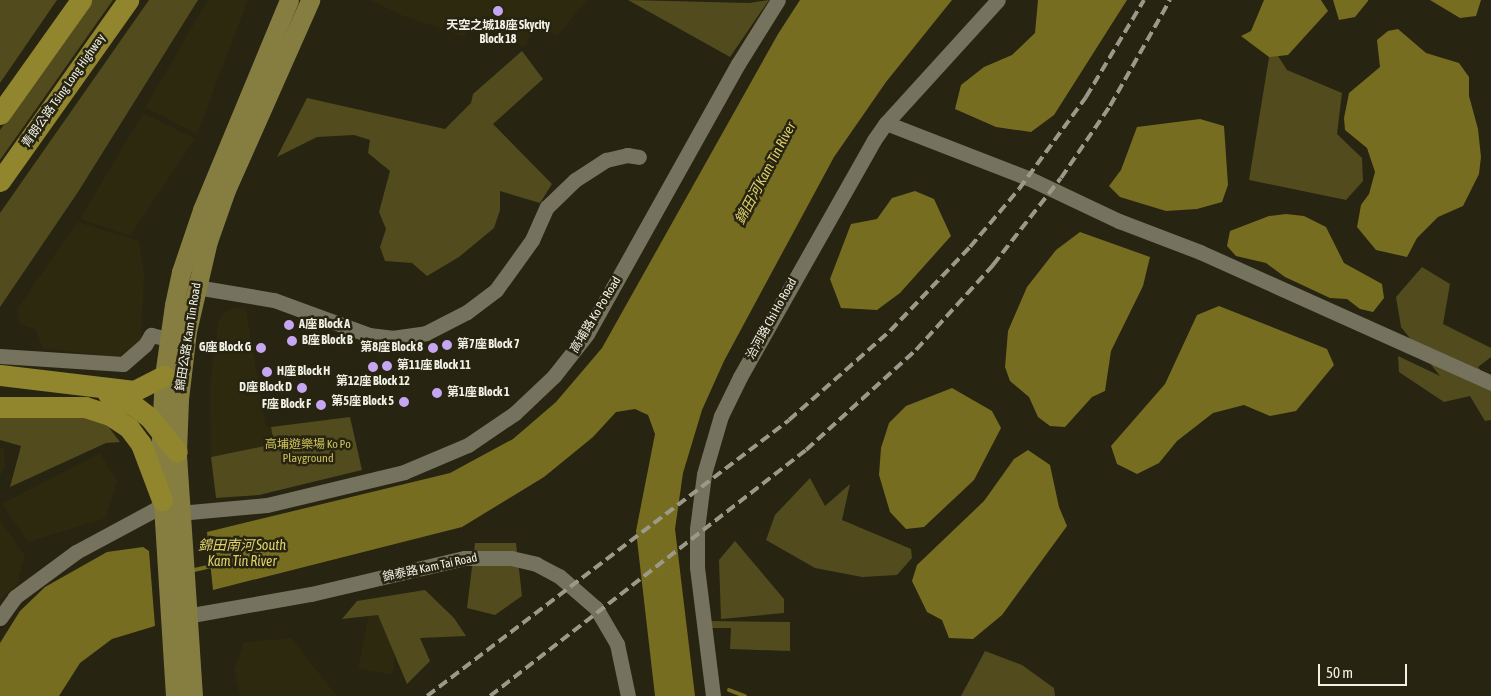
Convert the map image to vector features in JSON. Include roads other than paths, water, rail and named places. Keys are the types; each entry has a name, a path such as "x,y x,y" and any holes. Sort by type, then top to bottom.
{"highway":[{"path":"0,114 81,0"},
{"name":"青朗公路 Tsing Long Highway","path":"0,182 128,0"},
{"path":"0,375 98,389 134,391 164,376"},
{"path":"98,389 133,405 160,429 177,452"},
{"path":"0,407 85,407 110,415 129,428 141,444 171,512"}],"main road":[{"name":"錦田公路 Kam Tin Road","path":"193,692 180,611 171,512 160,429 169,338 181,272 196,228 289,0"},
{"name":"錦田公路 Kam Tin Road","path":"175,696 180,611 165,550 177,452 180,391 196,287 226,190 310,0"}],"street":[{"name":"高埔路 Ko Po Road","path":"0,618 15,597 76,552 154,510 171,512 267,505 397,474 462,448 516,413 554,376 586,334 738,64 778,0"},
{"name":"治河路 Chi Ho Road","path":"713,696 696,546 700,494 708,455 740,377 853,174 886,123 998,0"},
{"path":"886,123 1028,178 1119,220 1200,252 1491,383"},
{"path":"196,287 274,300 369,335 392,338 421,334 468,312 496,290 532,240 547,207 575,180 606,160 626,155 639,157"},
{"path":"0,346 0,356 124,364 145,345 151,335 169,338"},
{"name":"錦泰路 Kam Tai Road","path":"180,611 311,594 465,558 511,558 536,564 559,576 596,608 617,644 628,696"}],"water":[{"name":"錦田河 Kam Tin River","path":"800,0 952,0 886,82 834,157 724,361 702,410 683,473 675,529 695,696 655,696 636,531 655,434 648,415 635,409 616,412 593,437 544,477 462,527 213,590 207,532 450,473 513,439 556,402 602,348 778,34"},
{"path":"1038,0 1127,0 1054,115 1031,132 996,127 955,109 961,85 984,67 1012,55 1035,33"},
{"path":"1264,0 1321,0 1328,11 1288,55 1269,57 1241,36 1251,31"},
{"path":"1333,0 1368,1 1355,17 1339,20"},
{"path":"1430,0 1481,0 1476,16 1460,18"},
{"path":"1398,29 1426,53 1459,63 1469,77 1469,96 1478,129 1481,157 1479,174 1463,206 1438,217 1417,238 1407,257 1376,250 1357,227 1361,205 1369,194 1375,172 1367,148 1345,130 1344,118 1349,93 1380,67 1377,40 1388,31"},
{"path":"1200,119 1224,126 1228,185 1222,202 1197,209 1166,211 1120,197 1109,186 1121,170 1137,127"},
{"path":"915,191 934,199 951,236 900,293 877,310 841,308 830,279 851,224 877,219 892,198"},
{"path":"1286,214 1304,216 1326,227 1344,263 1382,284 1384,298 1373,312 1360,309 1347,299 1330,298 1285,277 1266,263 1236,256 1227,246 1230,231 1269,216"},
{"path":"1080,232 1150,257 1143,286 1111,351 1105,391 1092,397 1065,427 1050,426 1038,417 1029,397 1010,381 1005,367 1008,331 1027,287 1056,250"},
{"path":"1219,306 1327,349 1334,365 1296,411 1270,416 1244,405 1213,413 1177,441 1159,463 1137,474 1117,464 1111,446 1165,384 1197,315"},
{"path":"952,388 992,411 1001,428 974,480 924,527 906,529 890,512 879,475 881,448 889,423 906,406"},
{"path":"1028,450 1050,465 1059,507 1067,526 1002,615 973,639 949,638 942,620 927,612 912,581 917,565 984,501 1014,459"},
{"path":"143,547 149,551 155,626 112,639 80,663 59,696 0,696 0,643 20,611 45,587 107,552"}],"waterway":[{"name":"錦田南河 South Kam Tin River","path":"190,571 215,565"},
{"path":"729,690 745,696"}],"railway":[{"path":"427,696 789,420 890,331 970,247 1019,189 1086,97 1144,0"},
{"path":"490,696 806,450 916,350 993,265 1061,178 1110,106 1170,0"}],"place":[{"name":"天空之城18座 Skycity Block 18","path":"498,11"},
{"name":"A座 Block A","path":"289,325"},
{"name":"B座 Block B","path":"292,341"},
{"name":"第7座 Block 7","path":"447,345"},
{"name":"G座 Block G","path":"261,348"},
{"name":"第8座 Block 8","path":"433,348"},
{"name":"第11座 Block 11","path":"387,366"},
{"name":"第12座 Block 12","path":"373,367"},
{"name":"H座 Block H","path":"267,372"},
{"name":"D座 Block D","path":"302,388"},
{"name":"第1座 Block 1","path":"437,393"},
{"name":"第5座 Block 5","path":"404,402"},
{"name":"F座 Block F","path":"321,405"}],"park label":[{"name":"高埔遊樂場 Ko Po Playground","path":"308,452"}]}
